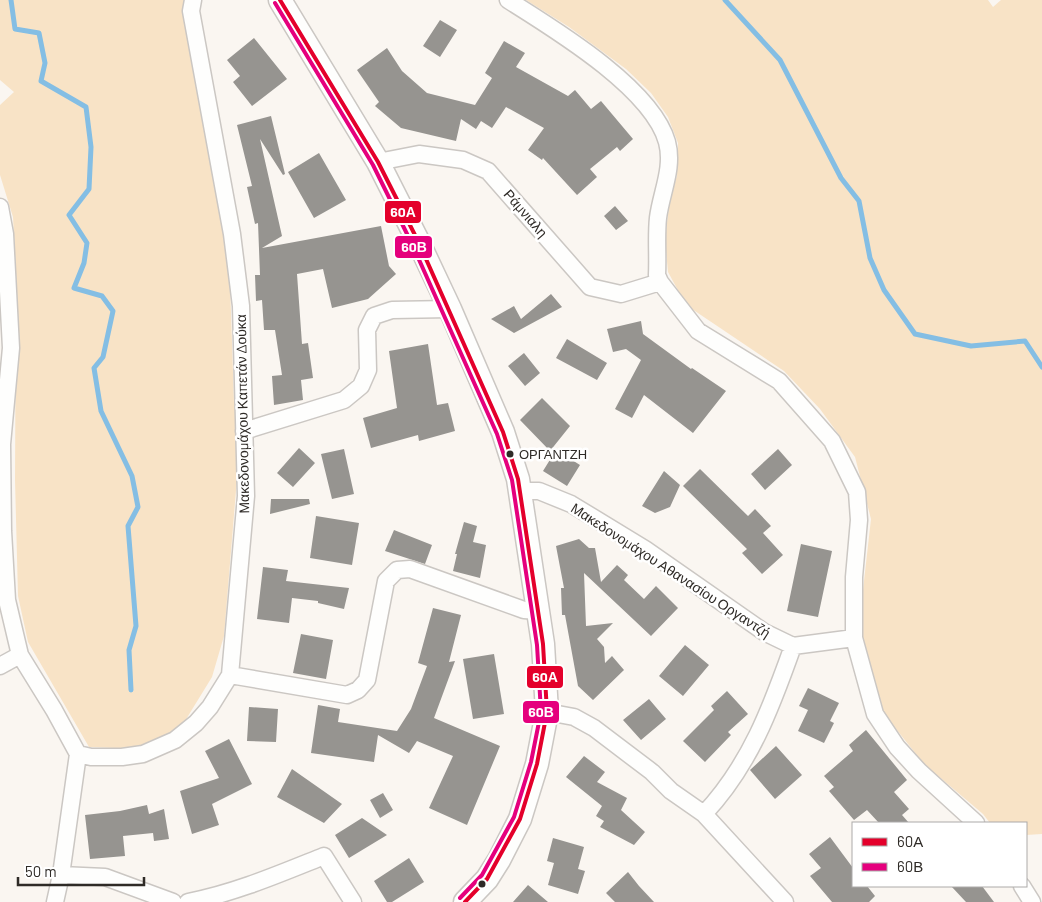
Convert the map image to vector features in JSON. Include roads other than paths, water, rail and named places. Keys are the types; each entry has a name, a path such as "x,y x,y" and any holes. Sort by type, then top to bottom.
{"street":[{"name":"Μακεδονομάχου Καπετάν Δούκα","path":"78,754 91,758 143,754 175,740 196,724 210,707 230,675 246,496 241,306 232,234 191,11 193,0"},
{"path":"280,0 378,162 450,309 503,432 520,490 546,668 546,712 537,764 520,819 499,860 487,878 466,902"},
{"path":"508,0 573,42 622,81 654,116 667,143 667,178 658,216 657,275 660,282 698,331 779,381 832,441 857,492 859,520 854,577 854,638 875,714 897,747 919,771 975,822"},
{"name":"Ράμνιαλη","path":"378,162 419,154 463,160 488,171 590,287 621,294 660,282"},
{"path":"0,208 11,348 1,445 7,600 20,655 54,710 78,754 61,876 55,902"},
{"path":"244,430 344,400 361,386 368,370 367,330 374,316 392,310 450,309"},
{"name":"Μακεδονομάχου Αθανασίου Οργαντζή","path":"520,490 540,491 571,504 645,549 764,632 793,646"},
{"path":"230,675 347,695 358,690 367,680 386,581 397,570 410,569 524,610 538,611"},
{"path":"704,814 725,792 765,723 793,646 854,638"},
{"path":"0,666 20,655"},
{"path":"546,712 574,716 589,724 652,772 671,791 704,814 785,902"},
{"path":"188,902 212,897 264,880 324,856 353,902"},
{"path":"61,876 105,877 173,902"},
{"path":"1023,887 1032,902"}],"waterway":[{"path":"11,0 15,29 39,33 45,63 41,81 86,107 91,147 89,189 69,215 87,243 84,263 74,288 102,296 113,311 103,357 94,368 101,411 132,476 138,507 128,526 136,626 129,650 131,690"},
{"path":"725,0 780,60 841,178 859,201 870,258 884,290 915,334 971,346 1025,341 1042,367"}],"place":[{"name":"ΟΡΓΑΝΤΖΗ","path":"510,454"}]}
